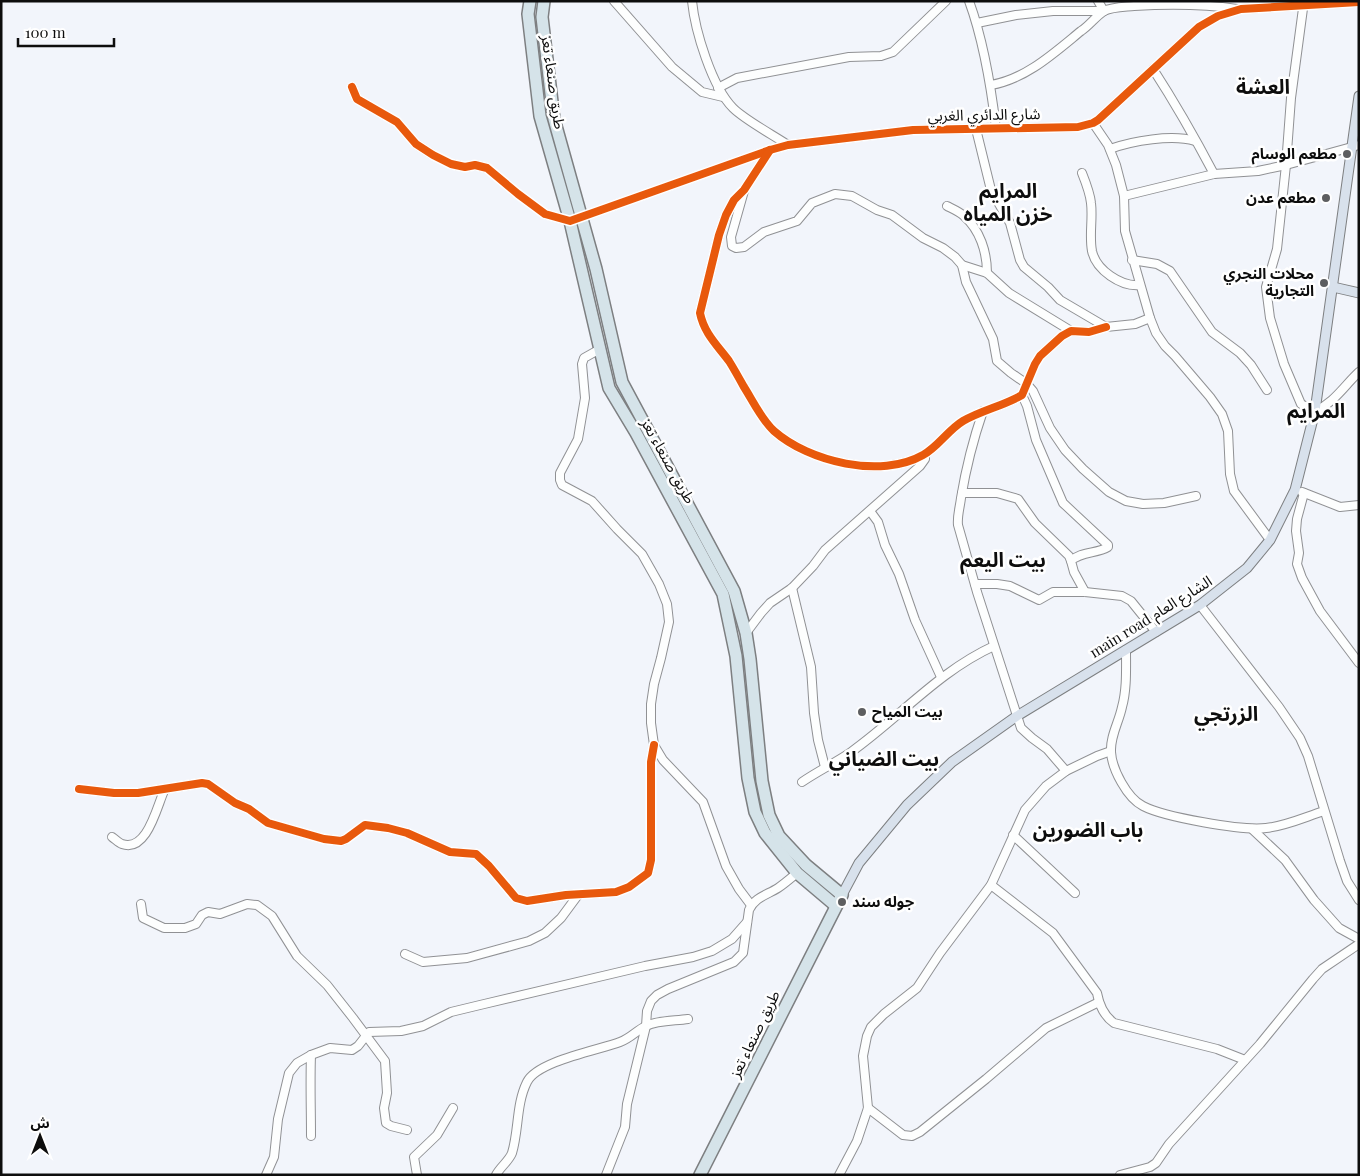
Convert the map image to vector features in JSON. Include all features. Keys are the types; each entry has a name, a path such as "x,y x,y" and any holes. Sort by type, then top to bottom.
{"highway":[{"name":"طريق صنعاء تعز","path":"530,1 528,14 540,116 570,221 610,388 723,594 733,635 748,778 754,812 765,833 797,872 836,906"},
{"name":"طريق صنعاء تعز","path":"544,1 542,17 554,120 596,269 622,382 734,591 746,633 750,658 762,781 769,815 779,836 806,865 842,895 700,1175"},
{"path":"733,635 746,633"}],"main road":[{"name":"main road الشارع العام","path":"842,895 859,863 907,805 952,762 1017,716 1200,605 1247,568 1270,540 1295,490 1315,411 1355,147 1359,96"},
{"path":"1333,287 1359,293"}],"street":[{"path":"614,1 672,67 702,92 723,97"},
{"path":"692,1 696,24 712,77 723,97 735,110 788,145"},
{"path":"718,88 737,78 850,57 881,56 893,52 946,1"},
{"path":"969,1 977,22 991,85 996,128"},
{"path":"1098,1 1104,12"},
{"name":"شارع الدائري الغربي","path":"570,221 788,145 913,130 1078,127 1093,123 1199,28 1218,16 1241,9 1359,2"},
{"path":"991,85 1006,82 1029,71 1104,12 1125,4 1212,5 1241,9"},
{"path":"1304,4 1291,98 1277,249 1266,287 1270,318 1284,364 1301,404 1315,411 1326,406 1335,399 1347,383 1359,372"},
{"path":"977,22 1053,11 1104,12"},
{"path":"1153,69 1181,112 1214,174"},
{"path":"352,87 357,99 397,122 416,144 433,156 451,164 465,167 476,165 487,168 545,214 570,221"},
{"path":"1093,123 1110,149 1116,165 1124,196 1125,231 1132,260 1156,334 1164,346 1176,356 1191,374 1222,414 1228,431 1230,474 1234,490 1270,540"},
{"path":"976,129 991,190 1010,223 1020,260 1024,267 1060,300 1106,327"},
{"path":"1110,149 1139,142 1169,138 1187,138 1195,141"},
{"path":"1124,196 1214,174 1258,171 1355,147"},
{"path":"770,150 726,214 700,313 702,325 728,361 764,420 790,442 806,451 857,465 884,466 906,462 925,454 950,430 963,421 1022,395 1031,371 1040,356 1062,336 1072,331"},
{"path":"1082,173 1092,205 1091,242 1094,257 1109,275 1124,283 1140,285"},
{"path":"744,190 731,237 732,246 736,248 744,247 771,229 797,221 812,203 829,195 844,194 896,217 923,238 949,253 962,265 987,273 1009,293 1072,331 1089,332 1106,327 1135,324 1150,318"},
{"path":"947,206 965,217 978,234 986,256 987,273"},
{"path":"1132,260 1157,264 1170,271 1212,332 1240,353 1251,365 1267,390"},
{"path":"962,265 966,282 993,339 997,360 1027,384 1037,398 1050,428 1065,450 1083,469 1109,492 1126,501 1143,504 1164,503 1196,496"},
{"path":"79,789 130,793 164,790 182,785 208,784 268,823 324,838 341,841 365,825 408,833 450,852 476,854 516,898 527,901 616,892 629,887 648,873 651,860 651,762 654,745 651,704 668,622 664,597 642,554 592,501 562,485 560,480 560,473 578,439 583,416 585,398 582,364 584,358 600,349"},
{"path":"1022,395 1027,406 1036,440 1063,503 1108,545 1104,549 1086,553 1071,560"},
{"path":"983,411 972,441 957,516 958,525 1021,728 1047,749 1066,771"},
{"path":"746,633 770,603 792,588 825,550 920,466 925,459 925,454"},
{"path":"1295,490 1340,507 1359,505"},
{"path":"962,493 997,493 1018,499 1035,523 1069,556 1074,572 1085,592"},
{"path":"1304,493 1297,519 1296,531 1299,553 1297,564 1302,578 1320,611 1359,663"},
{"path":"870,511 878,522 885,545 899,574 912,614 941,677"},
{"path":"975,584 1010,586 1039,600 1053,592 1114,594 1128,599 1156,632"},
{"path":"792,588 811,668 815,722 825,766"},
{"path":"1200,605 1279,707 1300,738 1308,756 1332,840 1347,882 1359,900"},
{"path":"802,782 825,766 850,753 941,677 974,655 994,646"},
{"path":"1126,650 1125,687 1122,707 1113,735 1111,750 1114,767 1120,779 1132,797 1142,806 1179,817 1252,829 1284,825 1324,810"},
{"path":"654,745 663,760 703,802 726,866 751,905"},
{"path":"839,1175 857,1141 868,1108 863,1056 866,1036 871,1027 884,1014 917,988 991,885 1025,810 1046,786 1066,771 1111,750"},
{"path":"112,837 122,844 132,844 140,840 148,831 164,790"},
{"path":"1252,829 1285,860 1314,900 1339,928 1359,939"},
{"path":"1013,834 1075,893"},
{"path":"606,1175 625,1127 626,1104 646,1026 647,1011 651,1001 657,995 684,981 734,962 743,953 751,905 757,899 777,889 797,872"},
{"path":"991,885 1053,933 1096,993 1107,1018 1114,1022 1217,1049 1245,1060"},
{"path":"405,954 423,962 466,958 529,941 545,933 561,918 578,895"},
{"path":"141,904 144,918 164,928 192,926 208,912 220,914 247,904 257,905 272,916 297,956 327,985 385,1061 387,1094 384,1108 386,1123 407,1130"},
{"path":"266,1175 274,1157 278,1119 289,1073 297,1063 330,1048 352,1050 358,1046 369,1032 401,1031 423,1026 451,1012 480,1004 644,966 693,957 712,951 732,939 747,922"},
{"path":"1120,1175 1150,1167 1156,1163 1169,1144 1245,1060 1322,969 1359,944"},
{"path":"868,1108 903,1135 912,1136 920,1132 986,1079 1046,1028 1099,1002"},
{"path":"496,1175 511,1155 522,1094 527,1080 536,1071 558,1061 622,1042 646,1026 660,1022 688,1019"},
{"path":"311,1056 311,1136"},
{"path":"417,1175 414,1156 437,1135 453,1108"}],"cycle path":[{"path":"352,87 357,99 397,122 416,144 433,155 451,164 465,167 475,165 487,168 545,214 570,221 788,145 913,130 1078,127 1093,123 1199,27 1218,16 1241,9 1359,2"},
{"path":"770,150 744,190 734,200 726,215 719,235 700,313 708,333 729,361 765,421 774,431 789,442 806,451 825,459 867,466 887,466 906,462 923,455 963,421 1022,395 1040,356 1062,336 1071,331 1089,332 1106,327"},
{"path":"79,789 114,793 138,793 202,783 208,784 268,823 324,839 341,841 365,825 388,828 407,833 450,852 476,854 489,866 516,898 527,901 566,895 616,892 629,887 648,873 651,860 651,762 654,745"}],"place":[{"name":"مطعم الوسام","path":"1347,154"},
{"name":"مطعم عدن","path":"1326,198"},
{"name":"محلات النجري التجارية","path":"1324,283"},
{"name":"بيت المياح","path":"862,712"},
{"name":"جوله سند","path":"842,902"}],"district":[{"name":"العشة","path":"1263,87"},
{"name":"المرايم خزن المياه","path":"1008,202"},
{"name":"المرايم","path":"1316,411"},
{"name":"بيت اليعم","path":"1003,560"},
{"name":"الزرتجي","path":"1226,714"},
{"name":"بيت الضياني","path":"884,759"},
{"name":"باب الضورين","path":"1088,830"}]}
